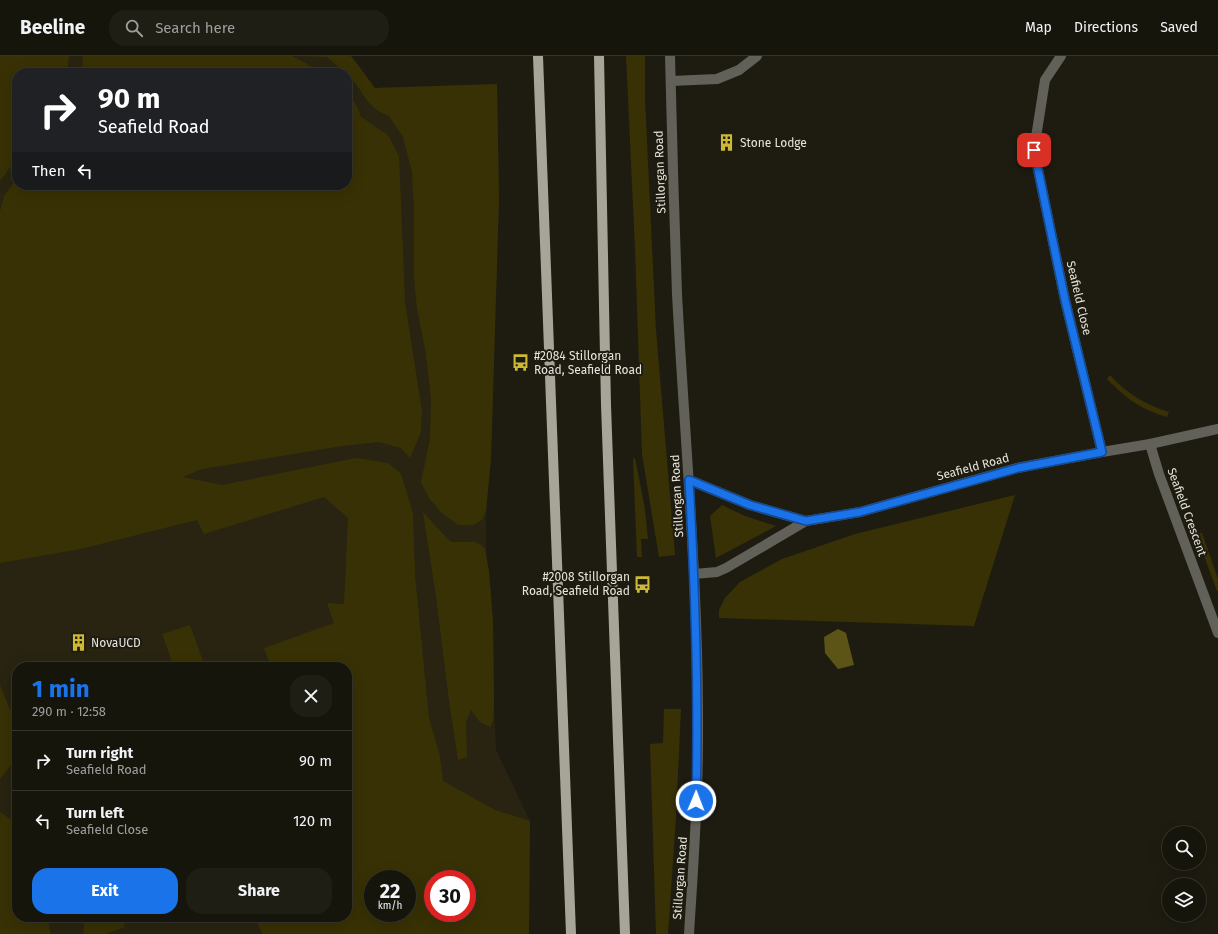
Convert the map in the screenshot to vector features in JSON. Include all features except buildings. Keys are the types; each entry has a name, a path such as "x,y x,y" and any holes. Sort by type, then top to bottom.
{"main road":[{"path":"538,56 571,934"},
{"path":"599,56 606,405 625,934"}],"street":[{"name":"Stillorgan Road","path":"670,56 677,295 694,574 698,740 696,832 689,934"},
{"path":"671,80 717,79 739,70 757,56"},
{"name":"Seafield Close","path":"1060,56 1045,80 1034,150 1065,300 1102,452"},
{"name":"Seafield Road","path":"694,574 717,572 726,568 806,521 860,512 1018,468 1150,444 1218,429"},
{"name":"Seafield Crescent","path":"1150,444 1159,474 1218,633"},
{"name":"Seafield Road","path":"689,480 750,505 806,521"}],"shaded area":[{"path":"0,56 351,56 375,88 497,84 499,200 491,458 486,511 486,555 489,571 493,621 496,750 530,821 529,934 0,934"},
{"path":"0,56 69,56 68,68 12,68 12,165 0,181"},
{"path":"83,56 292,56 315,68 82,68"},
{"path":"302,56 351,56 375,88 497,84 499,200 491,458 486,511 482,520 474,525 458,525 442,513 429,498 421,482 430,439 431,400 426,354 417,309 414,278 414,213 412,172 403,137 389,116 381,113 375,108 357,86 352,79 352,68 339,68 327,57"},
{"path":"626,56 645,56 645,99 656,330 675,555 659,557 642,454 635,248"},
{"path":"352,98 357,106 361,117 388,135 399,156 405,302 422,411 421,432 410,458 401,448 379,442 342,446 202,469 183,477 222,485 356,458 388,463 401,474 413,513 415,575 429,718 440,756 443,781 495,810 530,821 529,934 262,934 257,922 352,922 352,662 269,662 264,648 334,623 327,603 344,604 348,518 324,497 204,534 197,520 81,549 0,563 0,211 4,196 12,185 12,190 352,190"},
{"path":"1110,375 1137,398 1152,406 1169,412 1167,417 1141,407 1128,398 1107,379"},
{"path":"635,458 645,509 648,539 641,539 642,557 637,557 633,459"},
{"path":"1015,495 974,626 719,618 719,610 725,598 740,582 782,559 855,534"},
{"path":"722,505 745,516 776,526 716,558 710,516"},
{"path":"423,512 451,542 475,542 481,545 485,549 489,571 493,621 493,721 490,727 480,722 471,710 466,722 467,757 458,760 436,597"},
{"path":"1202,533 1218,579 1218,591 1196,534"},
{"path":"190,625 203,662 172,662 162,634"},
{"path":"838,629 846,633 854,665 838,669 825,653 824,637"},
{"path":"0,685 10,710 12,709 12,764 0,779"},
{"path":"664,709 681,709 676,817 668,934 656,934 650,744 663,743"},
{"path":"0,812 12,822 12,922 48,922 51,934 0,934"},
{"path":"84,922 124,922 125,927 106,934 83,934"}],"place":[{"name":"Stone Lodge","path":"727,143"},
{"name":"#2084 Stillorgan Road, Seafield Road","path":"521,363"},
{"name":"#2008 Stillorgan Road, Seafield Road","path":"643,584"},
{"name":"NovaUCD","path":"78,643"}],"route":[{"path":"696,801 698,740 696,614 689,480 750,505 806,521 860,512 1018,468 1102,452 1065,300 1034,150"}]}
